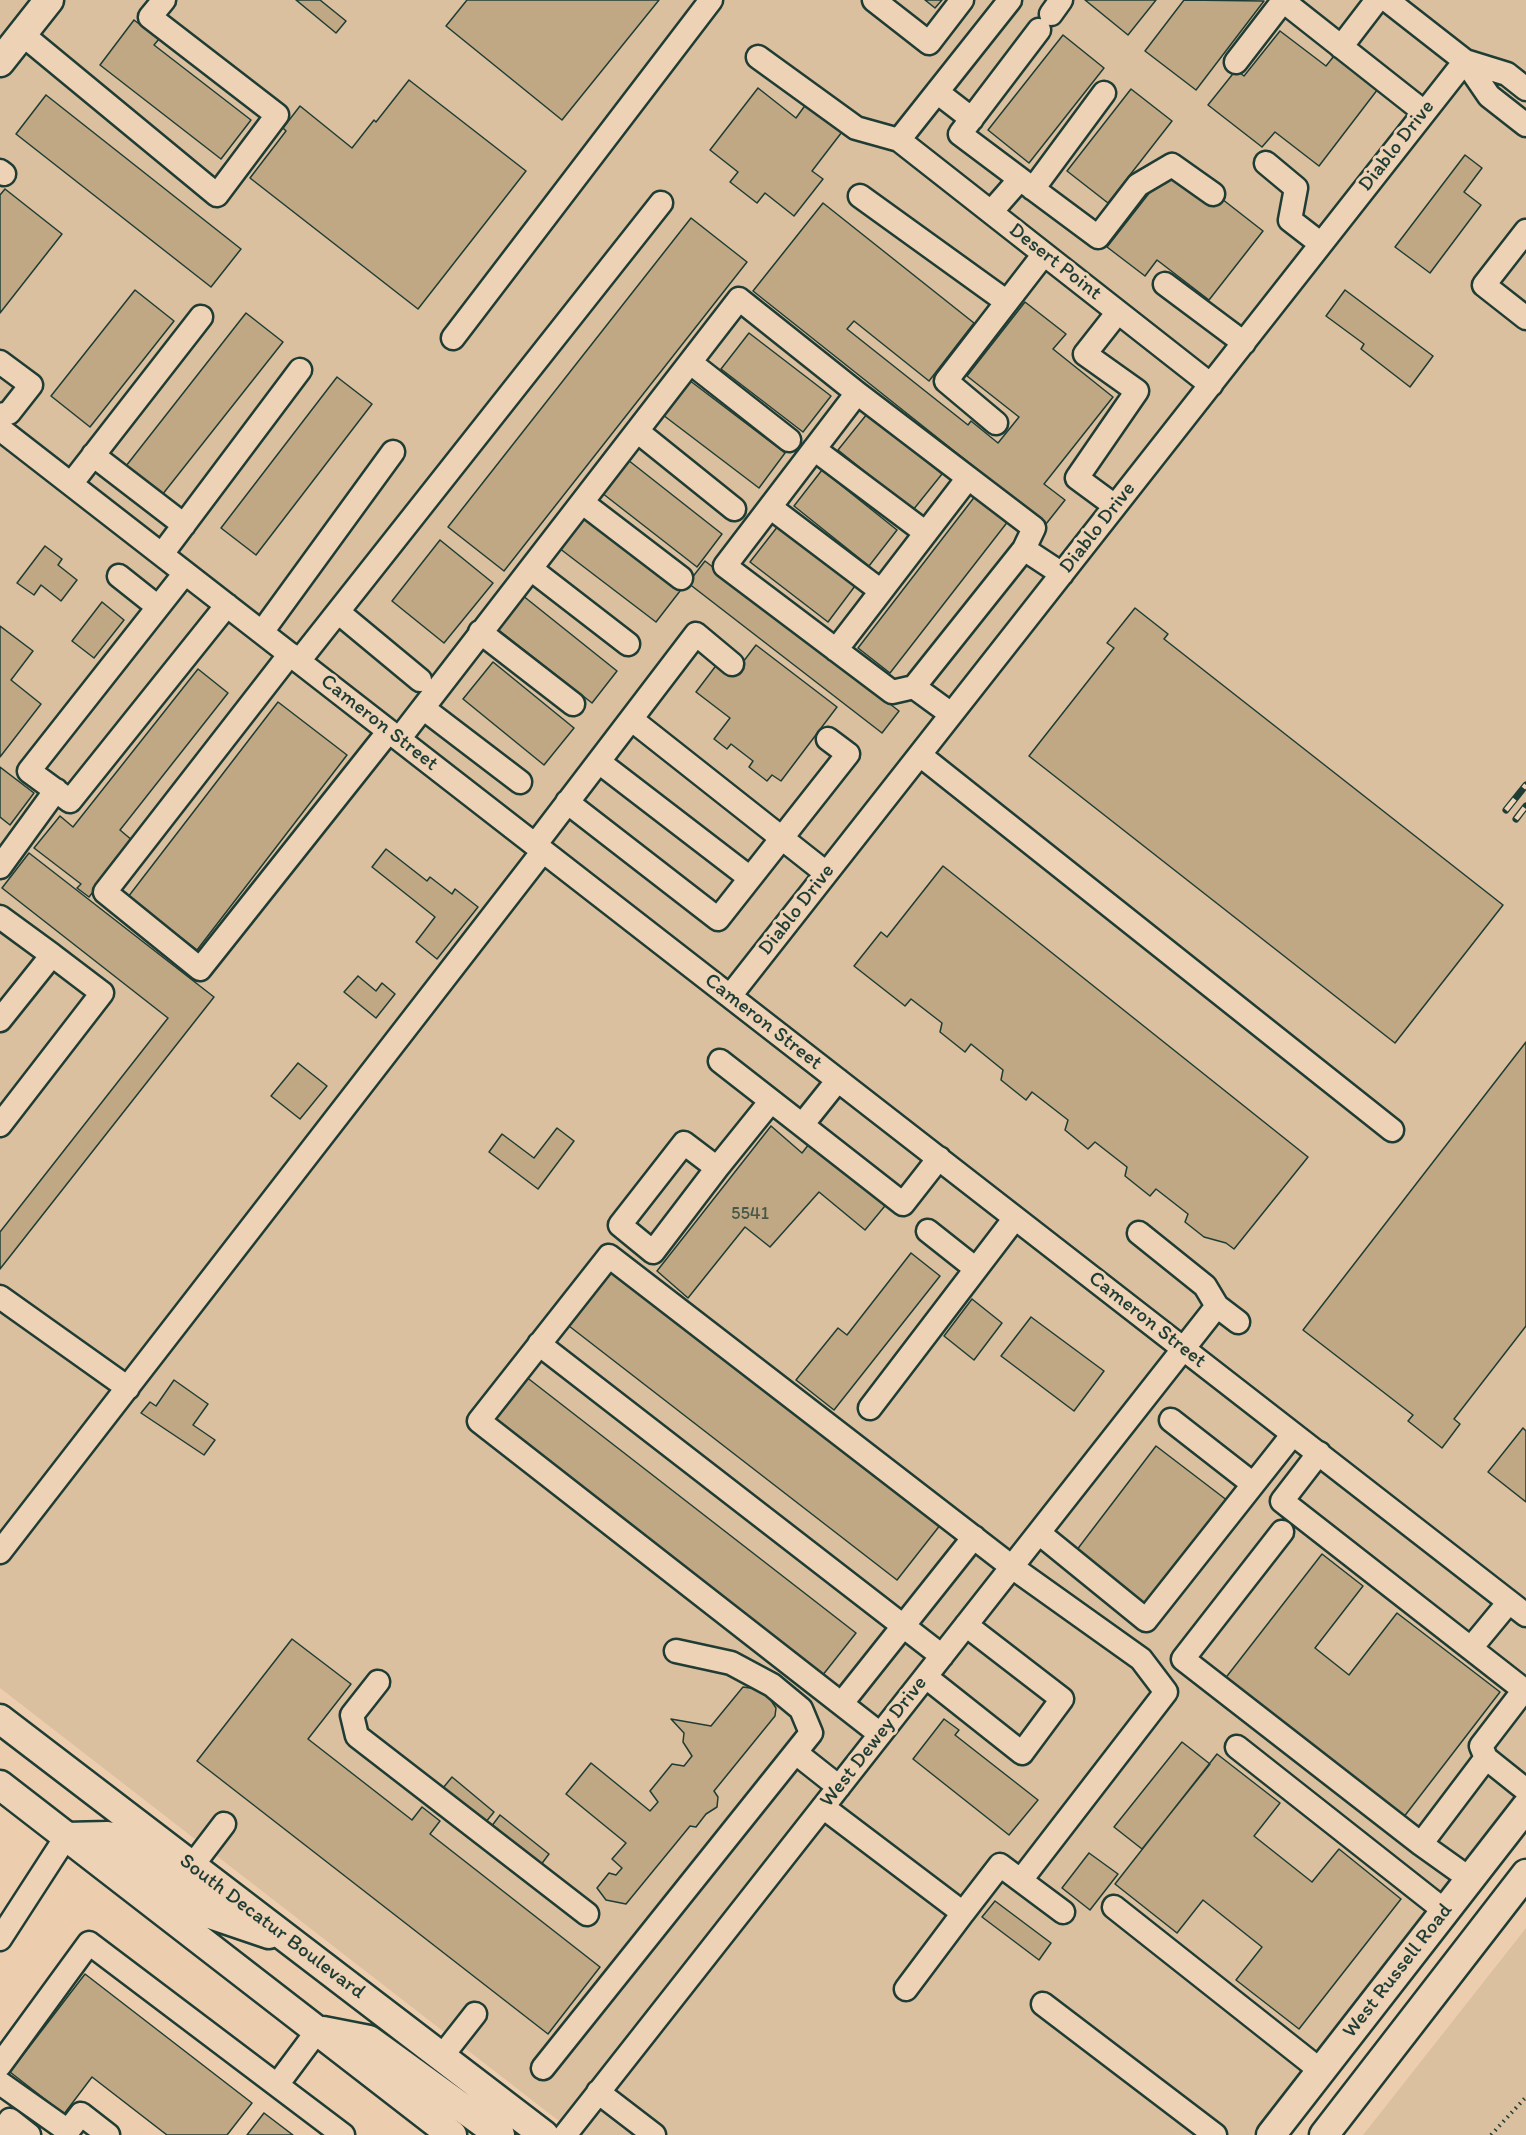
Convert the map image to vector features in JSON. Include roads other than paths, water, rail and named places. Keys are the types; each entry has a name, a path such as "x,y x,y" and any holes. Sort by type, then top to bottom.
{"main road":[{"path":"0,62 49,0"},
{"name":"South Decatur Boulevard","path":"0,1719 544,2135"},
{"path":"0,1785 452,2135"},
{"name":"West Russell Road","path":"1271,2135 1526,1807"},
{"path":"66,1837 108,1836 213,1915 292,1942"},
{"name":"West Russell Road","path":"1324,2135 1526,1874"},
{"path":"318,2030 369,2040 500,2135"}],"street":[{"path":"22,34 217,195 277,115 150,17 164,0"},
{"path":"453,339 711,0"},
{"path":"874,0 928,43 962,0"},
{"path":"758,57 856,128 899,140 1010,0"},
{"path":"1236,62 1283,0 1424,112"},
{"path":"1341,46 1377,0"},
{"path":"1387,0 1465,61 1489,96 1526,125"},
{"path":"1054,9 960,134 1098,237 1138,185 1172,165 1213,194"},
{"path":"1465,61 1523,81"},
{"name":"Diablo Drive","path":"730,996 1465,61"},
{"path":"937,92 972,119"},
{"path":"991,212 1026,184 1104,93"},
{"name":"Desert Point","path":"899,140 1210,385"},
{"path":"1266,163 1296,188 1290,220 1321,244"},
{"path":"860,196 1007,302"},
{"path":"661,203 338,612 294,658 105,892 200,969 394,735 423,708 739,299 857,393 1034,528 1024,549 914,687 892,692 725,566 857,393"},
{"path":"1526,231 1484,285 1526,318"},
{"path":"996,423 946,381 1044,254"},
{"path":"1165,284 1244,342"},
{"path":"1115,506 1077,478 1137,391 1085,354 1118,312"},
{"path":"71,484 201,317"},
{"path":"0,362 30,385 9,413 0,415"},
{"path":"691,363 789,440"},
{"path":"162,554 300,370"},
{"name":"Cameron Street","path":"0,429 1518,1608"},
{"path":"637,431 734,509"},
{"path":"814,449 926,533"},
{"path":"262,632 393,452"},
{"path":"93,455 184,525"},
{"path":"836,650 968,478"},
{"path":"583,503 681,578"},
{"path":"770,507 881,591"},
{"path":"1024,549 1062,574"},
{"path":"531,569 628,644"},
{"path":"185,573 29,771 70,801 227,605"},
{"path":"119,576 158,607"},
{"path":"338,612 420,680"},
{"path":"480,632 573,704"},
{"path":"0,1552 128,1388 539,848 567,802 696,634 732,664"},
{"path":"914,687 951,714"},
{"path":"423,708 520,782"},
{"path":"631,719 826,873"},
{"path":"567,802 718,919 848,754 828,739"},
{"path":"920,755 1392,1130"},
{"path":"599,762 750,878"},
{"path":"0,867 56,790"},
{"path":"0,1125 102,993 1,920"},
{"path":"0,1020 52,955"},
{"path":"720,1061 903,1204 939,1158"},
{"path":"802,1125 838,1080"},
{"path":"717,1168 684,1143 620,1225 654,1252 771,1101"},
{"path":"870,1408 1015,1218"},
{"path":"928,1231 976,1269"},
{"path":"1139,1233 1205,1286 1218,1306 1238,1322"},
{"path":"880,1734 479,1421 609,1256 1012,1567 1142,1659 1166,1692 1021,1880"},
{"path":"0,1297 128,1388"},
{"name":"West Dewey Drive","path":"565,2135 1218,1306"},
{"path":"540,1344 942,1656"},
{"path":"1171,1420 1253,1484"},
{"path":"1039,1533 1146,1620 1293,1434"},
{"path":"1318,1454 1282,1501 1524,1690 1481,1746 1486,1758 1526,1790"},
{"path":"1282,1532 1183,1659 1421,1844 1470,1879"},
{"path":"842,1703 974,1537"},
{"path":"1471,1648 1518,1608"},
{"path":"926,1677 1023,1753 1062,1699 966,1625"},
{"path":"543,2068 811,1733 801,1709 772,1685 731,1663 676,1651"},
{"path":"378,1682 352,1715 357,1736 587,1914"},
{"path":"1237,1747 1445,1911"},
{"path":"796,1753 838,1787"},
{"path":"1421,1844 1486,1758"},
{"path":"823,1807 963,1913"},
{"path":"192,1866 224,1824"},
{"path":"0,1939 66,1837"},
{"path":"906,1989 1000,1865 1063,1912"},
{"path":"1114,1907 1320,2070"},
{"path":"0,2065 89,1943 343,2135"},
{"path":"1043,2004 1215,2135"},
{"path":"442,2056 475,2014"},
{"path":"277,2085 318,2030"},
{"path":"0,2083 68,2130 81,2114 108,2135"},
{"path":"598,2092 654,2135"},
{"path":"0,2133 10,2120 29,2135"}],"railway":[{"path":"1506,810 1526,785"},
{"path":"1516,819 1526,806"}]}
